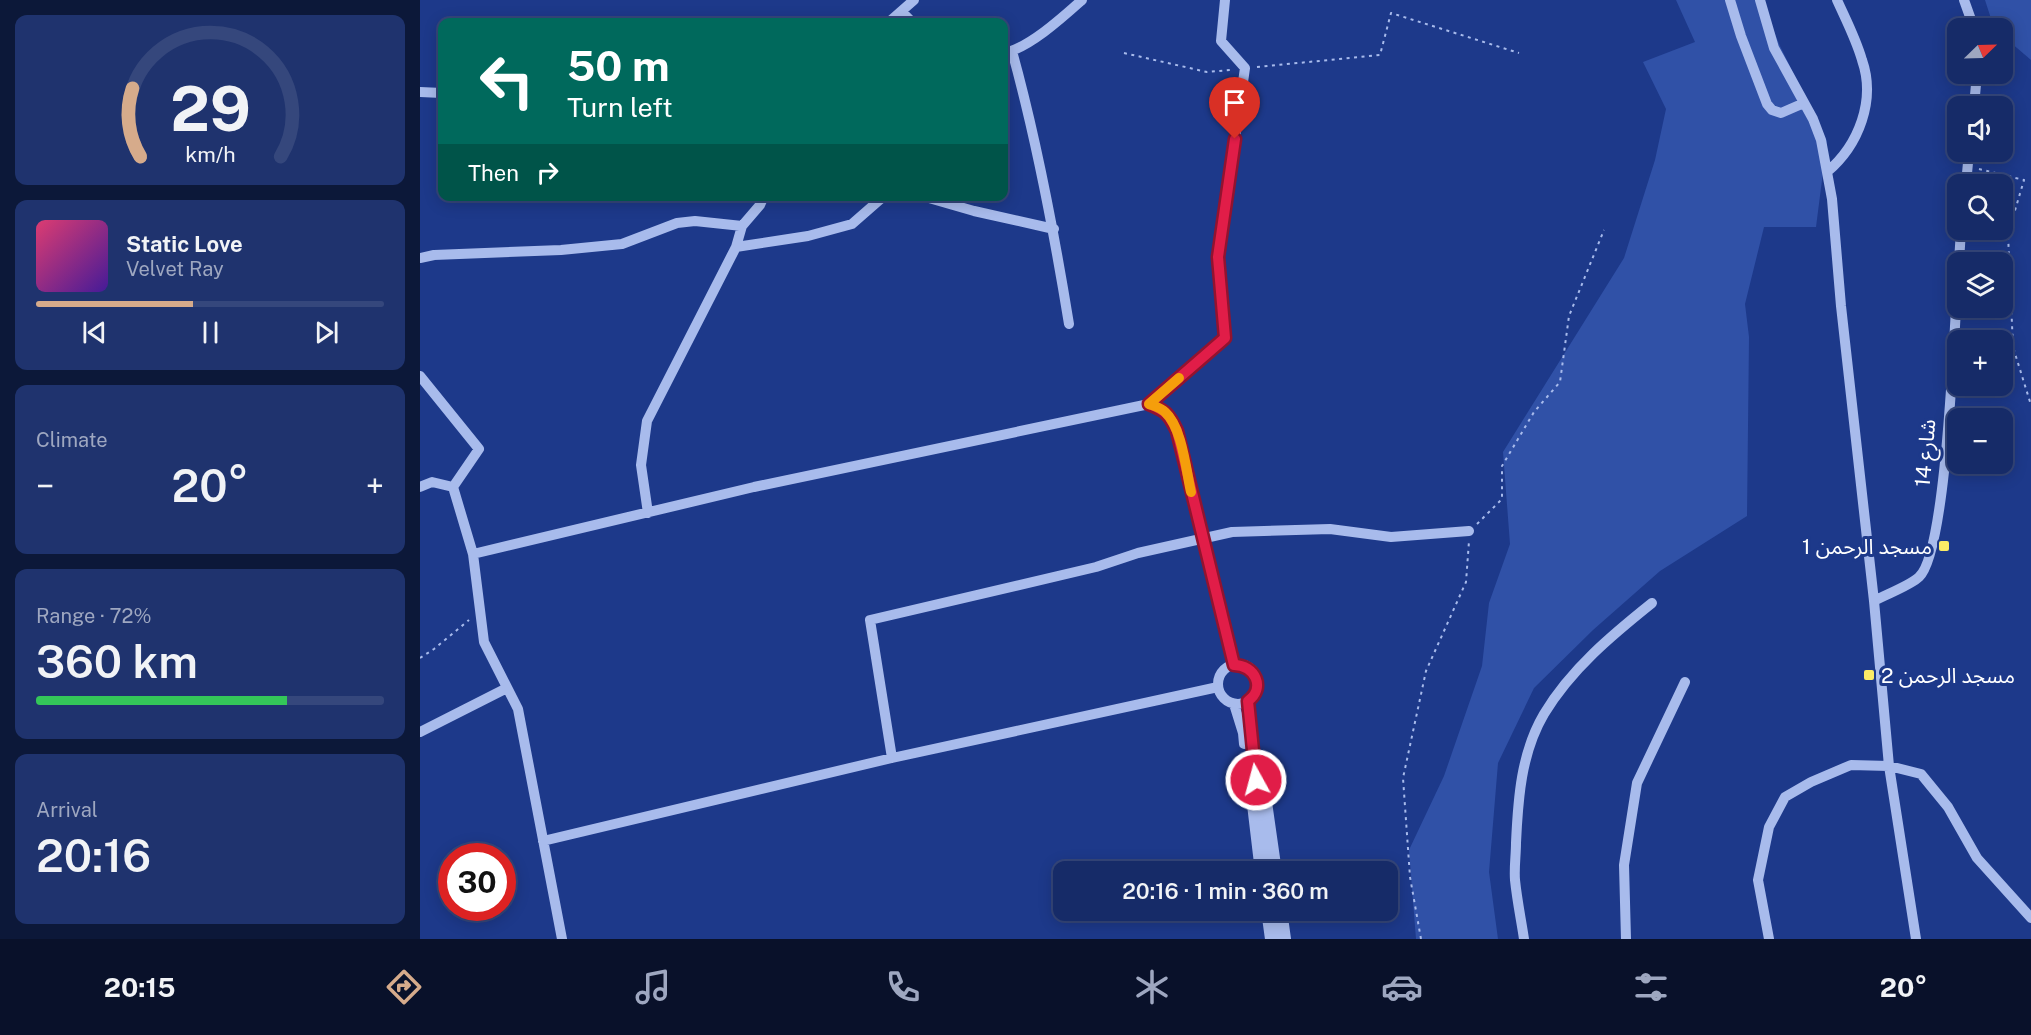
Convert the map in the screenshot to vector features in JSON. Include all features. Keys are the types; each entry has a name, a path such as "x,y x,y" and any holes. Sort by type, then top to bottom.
{"street":[{"path":"894,18 914,0"},
{"path":"1069,324 1054,229 1029,114 1008,52 1052,26 1082,0"},
{"path":"473,554 765,485 1149,404 1225,338 1218,257 1245,68 1221,41 1225,0"},
{"path":"1730,0 1767,104 1772,110 1781,113 1804,103"},
{"path":"1760,0 1774,48 1821,140 1832,199 1889,766 1916,939"},
{"path":"1827,172 1843,158 1855,139 1866,105 1863,62 1838,0"},
{"path":"1964,0 1970,18"},
{"path":"902,12 908,18"},
{"path":"420,92 438,93"},
{"path":"1967,174 1968,162"},
{"path":"648,513 641,465 647,421 736,248 742,226 762,201"},
{"path":"736,248 808,236 852,224 878,201"},
{"path":"939,201 1054,229"},
{"path":"420,258 434,255 561,250 622,244 677,223 695,221 742,226"},
{"name":"شارع 14","path":"1874,601 1920,577 1932,552 1943,483 1955,318"},
{"path":"420,376 479,449 453,487"},
{"path":"1149,404 1164,410 1177,431 1234,665"},
{"path":"420,487 432,482 453,487"},
{"path":"453,487 473,554 484,642 518,710 562,939"},
{"path":"892,758 870,620 1096,567 1138,553 1232,532 1330,529 1391,537 1469,531"},
{"path":"1524,939 1515,879 1517,823 1521,779 1532,742 1544,715 1565,685 1612,635 1652,603"},
{"path":"1259,861 1243,733 1233,704 1223,698 1218,687 1220,676 1228,667 1234,665 1251,669 1257,679 1256,690 1248,701 1249,726 1267,861"},
{"path":"1626,939 1624,865 1637,783 1685,682"},
{"path":"543,841 892,758 1218,687"},
{"path":"420,732 507,688"},
{"path":"1233,704 1248,701"},
{"path":"1249,726 1264,782 1275,861"},
{"path":"1768,939 1758,880 1769,827 1785,797 1811,782 1851,765 1889,766 1921,774 1948,807 1977,858 2031,918"},
{"path":"1267,921 1269,939"},
{"path":"1275,921 1277,939"},
{"path":"1284,921 1286,939"}],"path":[{"path":"1124,53 1207,72 1380,55 1391,13 1519,53"},
{"path":"1968,166 2024,180 2008,234 2013,347 2031,405"},
{"path":"1420,939 1410,878 1403,778 1426,671 1466,582 1469,531 1502,498 1502,466 1533,412 1560,382 1569,316 1604,230"},
{"path":"420,657 435,650 480,610"}],"shaded area":[{"path":"1676,0 1761,0 1780,46 1827,141 1816,227 1764,227 1745,304 1749,337 1747,516 1660,571 1593,630 1534,688 1498,763 1489,872 1498,939 1416,939 1409,850 1444,776 1482,666 1489,603 1510,544 1503,452 1624,258 1655,160 1666,109 1643,62 1695,42"},
{"path":"1985,0 2031,0 2031,60 2013,45 2013,18 1991,18"}],"slow traffic":[{"path":"1179,378 1149,404 1164,410 1171,418 1177,431 1191,492"}],"place":[{"name":"مسجد الرحمن 1","path":"1944,546"},
{"name":"مسجد الرحمن 2","path":"1869,675"}],"route":[{"path":"1235,139 1218,257 1225,338 1149,404 1164,410 1177,431 1234,665 1251,669 1257,679 1254,696 1248,701 1256,780"}]}
